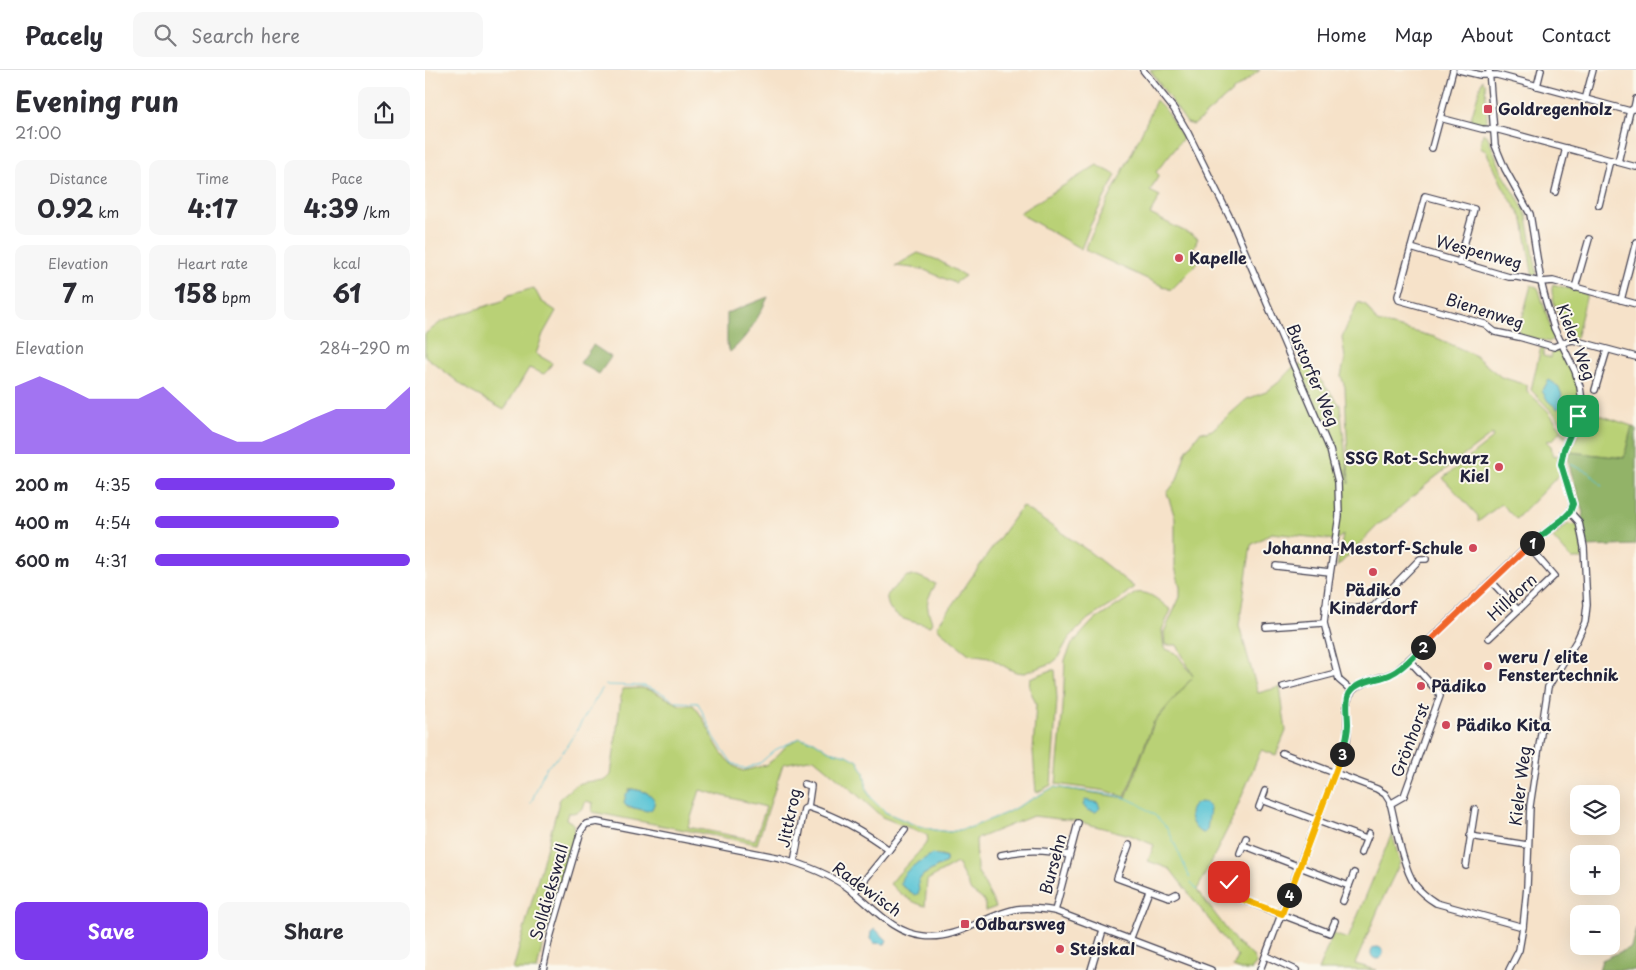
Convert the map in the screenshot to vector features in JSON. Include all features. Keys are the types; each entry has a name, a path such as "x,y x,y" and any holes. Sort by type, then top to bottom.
{"street":[{"name":"Bustorfer Weg","path":"1143,70 1174,109 1188,133 1233,224 1331,450 1340,499 1324,623 1339,680 1352,691"},
{"path":"1432,148 1453,70"},
{"path":"1459,70 1480,75 1489,73 1630,111"},
{"path":"1537,86 1541,70"},
{"path":"1585,100 1593,70"},
{"name":"Kieler Weg","path":"1489,73 1495,145 1505,169 1530,214 1541,282 1554,328 1580,387 1582,401 1561,464 1573,504 1570,512 1579,522 1584,547 1587,605 1585,622 1577,640 1549,687 1531,798 1527,845 1527,887 1523,927 1519,950 1509,970"},
{"path":"1618,162 1630,111 1634,108 1636,99"},
{"path":"1440,118 1483,130 1499,130 1636,167"},
{"path":"1555,192 1566,148"},
{"path":"1599,205 1610,160"},
{"path":"1411,248 1425,196 1474,209 1459,263"},
{"path":"1575,288 1589,239"},
{"path":"1621,300 1636,242"},
{"name":"Wespenweg","path":"1411,248 1509,277 1541,282 1553,281 1636,304"},
{"name":"Bienenweg","path":"1411,248 1398,296 1399,300 1485,324 1495,332 1554,347 1573,340 1636,357"},
{"path":"1595,390 1607,350"},
{"path":"1260,970 1347,741 1347,706 1348,697 1352,691 1362,684 1392,674 1528,546 1570,512"},
{"name":"Hilldorn","path":"1489,638 1555,576 1528,546"},
{"path":"1325,607 1369,608 1374,606 1421,559 1426,558"},
{"path":"1276,566 1330,572"},
{"path":"1491,581 1518,610"},
{"path":"1266,627 1324,623"},
{"name":"Grönhorst","path":"1390,804 1403,796 1440,696 1409,660"},
{"path":"1283,687 1336,672"},
{"path":"1282,753 1377,789 1385,794 1390,804 1407,869 1415,885 1425,896 1436,903 1523,927"},
{"name":"Jittkrog","path":"794,862 803,809 808,807 811,786 804,784"},
{"path":"1259,807 1265,791"},
{"path":"1262,800 1367,836 1361,854"},
{"path":"808,807 852,825 874,838 889,850"},
{"path":"1466,866 1475,809"},
{"name":"Radewisch","path":"586,824 597,822 794,862 828,876 854,893 890,924 909,933 927,937 939,937 1018,909 1031,908 1055,911 1211,970"},
{"name":"Bursehn","path":"1055,911 1078,823"},
{"name":"Solldiekswall","path":"543,970 549,941 579,835 586,824"},
{"path":"854,893 905,830"},
{"path":"1470,836 1527,845"},
{"path":"1240,853 1246,838"},
{"path":"1115,885 1129,845"},
{"path":"1243,846 1349,886"},
{"path":"1001,855 1025,850 1050,851 1069,855"},
{"path":"1343,901 1354,873"},
{"path":"1117,878 1170,897 1176,894"},
{"path":"1229,882 1225,893 1330,933 1335,921"},
{"path":"1130,940 1149,891"},
{"path":"1091,970 1103,930"},
{"path":"1266,956 1296,970"}],"green space":[{"path":"1150,70 1260,70 1194,125 1187,123"},
{"path":"1482,80 1485,83 1487,119 1483,125 1470,122"},
{"path":"1156,100 1165,109 1183,138 1156,172 1159,175 1150,191 1160,196 1150,214 1198,238 1193,250 1193,258 1199,262 1171,290 1085,250"},
{"path":"1483,133 1488,137 1502,172 1527,217 1537,273 1533,278 1523,220 1503,187 1486,151 1480,148"},
{"path":"1097,165 1116,175 1090,226 1081,249 1019,213"},
{"path":"918,253 938,260 965,276 955,283 922,269 895,266"},
{"path":"1553,284 1587,294 1576,338 1568,337 1554,303"},
{"path":"1531,285 1539,290 1554,338 1549,342 1518,334"},
{"path":"534,288 541,301 556,311 543,334 536,354 552,363 544,374 529,368 504,410 468,390 425,356 425,334 441,322 502,301 509,295"},
{"path":"768,297 752,327 730,352 727,344 727,313"},
{"path":"1358,302 1366,305 1377,322 1435,337 1474,355 1501,377 1527,385 1527,391 1547,410 1566,435 1565,438 1560,431 1553,440 1546,441 1551,446 1553,455 1559,456 1560,474 1516,519 1501,504 1478,522 1478,516 1443,478 1493,438 1492,434 1433,479 1378,525 1337,567 1343,535 1336,540 1272,533 1251,545 1239,625 1258,693 1280,687 1286,731 1276,755 1261,750 1231,822 1197,890 1237,943 1253,956 1256,964 1251,970 1241,970 1233,967 1238,957 1170,869 1148,861 1154,845 1130,835 1076,821 1033,816 976,839 977,870 996,907 985,911 985,901 971,891 957,863 927,880 925,906 910,900 890,884 928,841 927,835 882,817 814,758 783,764 757,844 592,812 593,803 586,801 579,811 568,813 566,819 574,824 575,836 537,970 513,970 559,799 580,784 606,780 611,775 622,689 642,688 653,691 680,705 693,705 726,758 743,771 766,765 787,745 800,738 814,741 829,751 847,755 858,761 864,772 867,790 871,798 885,812 915,825 935,830 950,832 972,827 1006,813 1054,787 1126,798 1154,723 1192,678 1153,723 1125,797 1107,791 1056,784 1065,660 1072,644 1092,622 1136,593 1146,593 1171,610 1162,630 1164,648 1177,654 1193,676 1177,645 1165,645 1164,632 1180,597 1180,587 1175,567 1175,518 1167,493 1177,480 1186,451 1201,431 1212,430 1247,399 1266,392 1292,368 1307,363 1340,405 1349,484 1345,387 1341,376 1345,358 1342,337","holes":["629,790 646,792 644,811 639,808 628,808","700,790 766,807 755,840 688,827","936,854 946,858 946,862 923,875 918,881"]},
{"path":"593,345 611,357 599,374 580,363"},
{"path":"1541,347 1544,348 1543,356 1551,358 1553,350 1561,353 1568,362 1575,378 1579,395 1579,407 1568,433 1559,419 1531,390"},
{"path":"1588,411 1632,426 1624,458 1570,452"},
{"path":"1632,426 1636,428 1636,545 1588,547 1582,524 1583,513 1568,461 1570,452 1624,458"},
{"path":"1022,506 1087,550 1134,587 1117,601 1088,619 1069,638 1057,659 1052,663 1024,673 1009,669 989,657 969,654 940,631 937,626"},
{"path":"1568,524 1578,525 1583,559 1572,559 1553,538"},
{"path":"907,576 918,576 936,584 928,602 928,610 932,622 930,626 901,618 890,609 887,602 887,594"},
{"path":"1055,670 1057,699 1051,785 1036,793 1033,751 1036,704 1029,687 1030,678"},
{"path":"1392,833 1400,863 1355,964 1377,970 1318,970 1333,934 1348,939"},
{"path":"1636,928 1636,970 1599,970 1602,960 1613,955 1620,955 1620,952 1631,947"}],"water":[{"path":"1549,380 1558,387 1561,393 1563,404 1558,409 1548,401 1542,391"},
{"path":"632,789 646,792 654,799 655,802 652,809 647,811 626,806 624,803 626,794"},
{"path":"1085,800 1098,803 1100,808 1096,812 1087,810 1083,805"},
{"path":"1201,802 1206,803 1210,809 1207,830 1204,833 1200,832 1193,825 1190,814 1191,809"},
{"path":"932,854 946,858 946,862 923,875 918,881 919,893 915,895 901,885 901,880 907,871"},
{"path":"875,929 887,940 885,944 874,943 870,939 871,932"},
{"path":"1375,947 1379,947 1383,953 1379,959 1375,959 1371,955 1371,951"}],"waterway":[{"path":"1570,464 1590,473 1602,486"},
{"path":"531,803 545,769 563,752 602,689 606,685 644,686 660,692 677,702 698,703 715,738 732,763 745,769 760,763 775,750 800,738 814,741 829,751 847,755 858,761 864,772 867,790 871,798 885,812 915,825 935,830 950,832 972,827 1006,813 1054,787 1126,798 1139,804 1157,817 1168,829 1190,878"},
{"path":"1191,882 1197,890"}],"place":[{"name":"Goldregenholz","path":"1488,109"},
{"name":"Kapelle","path":"1179,258"},
{"name":"SSG Rot-Schwarz Kiel","path":"1499,467"},
{"name":"Johanna-Mestorf-Schule","path":"1473,548"},
{"name":"Pädiko Kinderdorf","path":"1373,572"},
{"name":"weru / elite Fenstertechnik","path":"1488,666"},
{"name":"Pädiko","path":"1421,686"},
{"name":"Pädiko Kita","path":"1446,725"},
{"name":"Odbarsweg","path":"965,924"},
{"name":"Steiskal","path":"1060,949"}],"route":[{"path":"1229,882 1225,893 1282,914 1347,741 1348,697 1356,687 1385,677 1398,670 1528,546 1570,512 1573,504 1561,464 1564,449 1578,416"}]}
